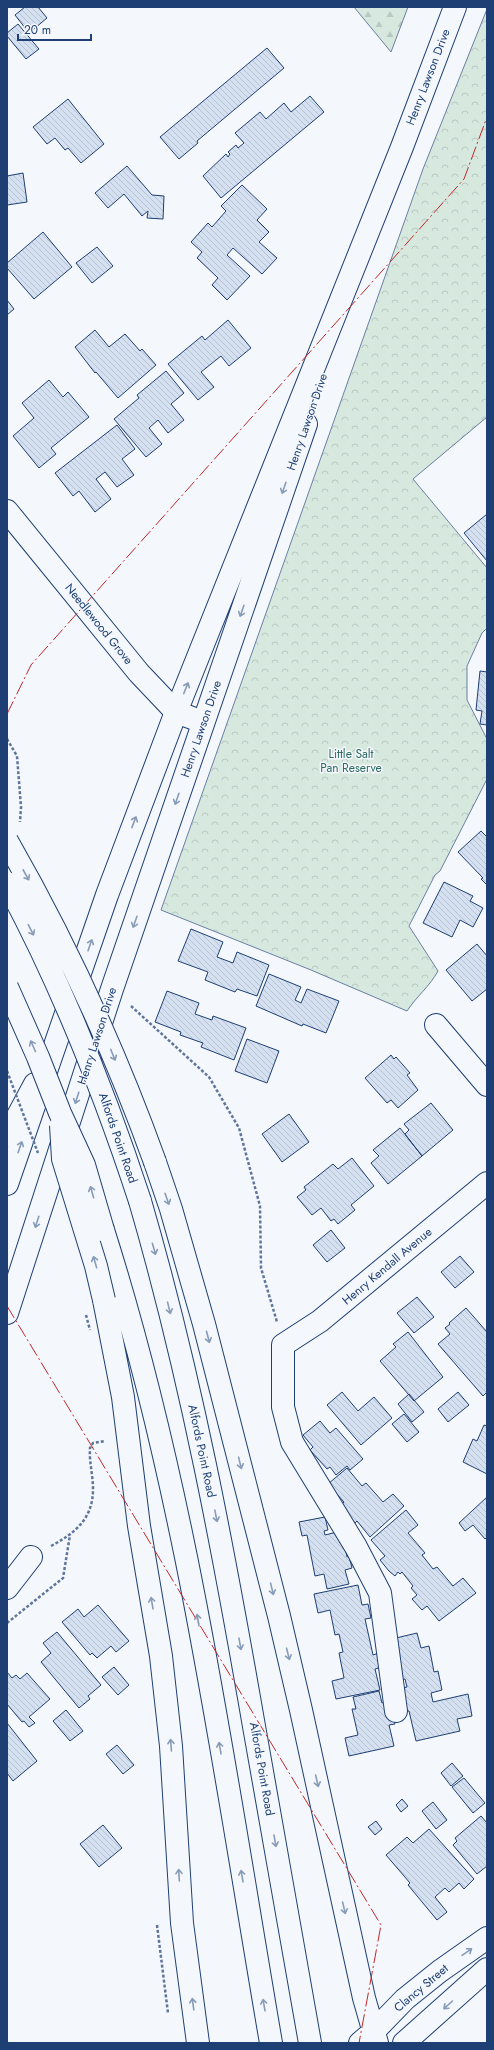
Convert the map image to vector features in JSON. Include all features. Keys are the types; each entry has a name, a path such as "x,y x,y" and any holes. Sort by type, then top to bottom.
{"main road":[{"name":"Henry Lawson Drive","path":"7,1312 112,990 203,722 402,147 454,7"},
{"name":"Henry Lawson Drive","path":"7,1184 107,895 176,712 402,147"},
{"name":"Needlewood Grove","path":"7,511 139,673 176,712 203,722"},
{"path":"7,841 49,918 91,1004 128,1091 155,1162 184,1253 223,1393 291,1666 359,1975 370,2039"},
{"name":"Alfords Point Road","path":"7,883 72,1018 107,1104 140,1201 169,1306 210,1483 310,2043"},
{"path":"7,987 38,1057 60,1113 84,1165 114,1296 156,1422 193,1595 271,2043"},
{"path":"436,1025 487,1085"},
{"path":"7,1136 55,1046"},
{"name":"Henry Kendall Avenue","path":"284,1346 320,1321 487,1183"},
{"path":"114,1296 123,1397 139,1526 161,1656 171,1746 182,1922 198,2043"},
{"path":"284,1346 283,1407 292,1442 356,1547 380,1593 396,1711"},
{"path":"7,1588 31,1557"},
{"name":"Clancy Street","path":"370,2039 414,1992 487,1938"},
{"path":"404,2043 487,1969"}],"path":[{"path":"112,990 209,1077 239,1128 260,1206 261,1268 284,1346"},
{"path":"90,1330 91,1338"},
{"path":"106,1435 106,1446"},
{"path":"31,1557 70,1535 81,1526 87,1516 93,1489 90,1448 93,1443 106,1441"},
{"path":"7,1623 63,1578 70,1535"},
{"path":"157,1924 157,1940 169,2021"}],"green space":[{"path":"354,7 408,7 391,52"},
{"name":"Little Salt Pan Reserve","path":"487,9 487,417 413,479 487,568 487,628 482,633 467,666 467,700 487,739 487,779 440,871 435,875 409,926 438,971 431,982 407,1011 311,970 161,910 423,169"}],"building":[{"path":"25,7 38,7 47,18 29,33 15,15"},
{"path":"18,24 39,49 26,59 7,36 7,33"},
{"path":"267,48 284,68 197,141 198,143 179,159 160,137"},
{"path":"310,96 324,112 221,198 203,176 226,154 228,157 230,154 228,152 236,145 238,148 244,143 235,133 260,112 266,119 284,103 291,112"},
{"path":"68,99 104,144 81,163 68,148 65,150 55,138 47,144 33,127"},
{"path":"127,166 152,195 164,196 163,219 147,218 148,211 142,216 124,194 108,208 95,193"},
{"path":"23,173 27,202 7,205 7,176"},
{"path":"242,185 267,209 257,220 269,232 259,242 277,258 262,274 233,248 227,255 250,276 227,300 212,285 218,278 197,258 202,252 191,242 208,223 212,227 226,211 221,206"},
{"path":"43,232 72,267 34,299 7,268 7,263"},
{"path":"97,247 113,266 92,283 76,263"},
{"path":"7,300 14,309 7,315"},
{"path":"228,320 251,348 229,366 221,356 201,372 214,387 198,400 168,364 202,336 205,340"},
{"path":"95,330 109,347 125,334 140,351 142,349 156,365 118,398 96,372 95,373 75,347"},
{"path":"166,371 184,393 171,404 184,420 168,433 158,420 149,428 162,444 146,457 114,419 139,398 137,395"},
{"path":"49,380 63,397 68,392 89,417 51,448 56,454 39,468 13,436 34,418 22,403"},
{"path":"117,425 135,449 122,459 134,475 117,487 105,472 96,479 111,499 95,512 79,491 73,496 55,473"},
{"path":"487,514 487,561 464,533"},
{"path":"480,671 487,672 487,725 480,724 482,711 476,710"},
{"path":"481,831 487,837 487,885 481,879 483,878 458,852"},
{"path":"444,882 473,896 470,901 483,908 473,927 460,920 452,937 423,923"},
{"path":"191,929 223,942 217,957 233,963 237,952 269,965 257,996 237,989 235,992 205,980 208,972 178,961"},
{"path":"477,944 487,956 487,989 472,1001 446,970"},
{"path":"269,974 301,987 295,1000 301,1003 307,989 339,1001 326,1033 303,1024 302,1026 256,1006"},
{"path":"167,991 199,1003 195,1014 212,1020 213,1016 246,1028 234,1060 201,1047 203,1043 180,1035 181,1032 155,1022"},
{"path":"247,1039 279,1051 267,1083 235,1071"},
{"path":"391,1055 394,1059 396,1057 410,1073 407,1075 418,1090 398,1108 391,1100 387,1103 365,1078"},
{"path":"431,1103 453,1130 422,1156 405,1134 409,1130 404,1124"},
{"path":"289,1114 309,1142 282,1162 262,1134"},
{"path":"400,1128 422,1156 388,1184 371,1163 379,1156 373,1150"},
{"path":"352,1158 374,1186 351,1205 355,1210 338,1224 334,1219 331,1221 321,1208 312,1215 297,1197 306,1190 304,1187 333,1164 338,1169"},
{"path":"331,1230 345,1248 327,1262 313,1245"},
{"path":"460,1256 474,1272 455,1288 441,1272"},
{"path":"417,1297 434,1317 414,1333 397,1313"},
{"path":"466,1308 487,1332 487,1392 483,1396 438,1344 450,1334 445,1328"},
{"path":"408,1332 443,1377 414,1401 380,1361 396,1347 393,1344"},
{"path":"342,1392 358,1411 374,1397 392,1418 361,1445 327,1405"},
{"path":"458,1392 469,1405 448,1422 438,1409"},
{"path":"409,1394 424,1412 412,1422 398,1404"},
{"path":"404,1414 419,1432 407,1442 392,1424"},
{"path":"320,1421 330,1433 336,1428 363,1459 350,1470 347,1466 336,1475 330,1467 327,1469 310,1450 313,1447 303,1435"},
{"path":"484,1425 487,1426 487,1474 463,1462 473,1439 477,1441"},
{"path":"347,1468 362,1486 366,1483 383,1502 393,1494 404,1506 370,1537 357,1521 353,1525 344,1514 347,1510 342,1504 344,1502 328,1484"},
{"path":"487,1497 487,1537 485,1539 473,1525 465,1531 459,1523"},
{"path":"406,1510 418,1525 408,1533 425,1553 422,1555 433,1569 437,1567 453,1586 463,1578 476,1593 439,1621 427,1606 422,1610 412,1599 417,1595 411,1588 413,1586 402,1572 400,1574 398,1572 395,1576 389,1571 380,1560 385,1556 371,1540"},
{"path":"325,1517 328,1530 324,1531 325,1535 337,1532 340,1543 344,1542 347,1557 349,1556 352,1568 345,1570 349,1584 327,1589 324,1574 315,1576 307,1535 302,1536 299,1522"},
{"path":"358,1585 362,1605 368,1604 371,1618 365,1619 373,1655 379,1653 382,1667 375,1669 380,1690 336,1699 332,1681 344,1678 339,1653 343,1652 339,1634 335,1635 330,1610 318,1613 314,1594"},
{"path":"98,1605 129,1641 116,1652 111,1646 97,1658 92,1653 90,1655 62,1622 78,1609 84,1617"},
{"path":"57,1632 101,1685 88,1696 90,1699 79,1708 41,1662 51,1653 43,1643"},
{"path":"417,1633 421,1648 429,1646 434,1672 438,1671 442,1690 431,1693 433,1702 468,1694 472,1716 457,1719 460,1731 416,1741 402,1688 407,1687 405,1679 401,1680 396,1638"},
{"path":"114,1667 129,1685 118,1695 102,1677"},
{"path":"7,1672 12,1678 16,1675 20,1679 27,1673 50,1699 29,1717 35,1723 29,1727 24,1721 22,1722 7,1704"},
{"path":"379,1691 382,1703 384,1702 392,1710 395,1724 389,1725 394,1746 349,1756 345,1738 358,1735 352,1709 356,1709 353,1697"},
{"path":"66,1710 83,1731 70,1741 53,1721"},
{"path":"7,1723 37,1761 13,1781 7,1773"},
{"path":"117,1745 134,1765 123,1774 106,1754"},
{"path":"452,1763 463,1776 451,1786 441,1773"},
{"path":"464,1778 485,1803 473,1813 452,1787"},
{"path":"402,1799 408,1806 401,1812 396,1805"},
{"path":"433,1802 447,1820 436,1829 422,1811"},
{"path":"481,1816 487,1823 487,1866 477,1874 453,1845 457,1841 455,1838"},
{"path":"376,1821 382,1829 375,1835 368,1827"},
{"path":"103,1825 122,1848 99,1867 80,1844"},
{"path":"429,1829 474,1879 464,1889 459,1883 449,1892 445,1888 435,1897 447,1912 437,1920 408,1885 410,1883 386,1855 407,1837 413,1843"}],"power":[{"path":"7,714 31,665 464,179 487,117"},
{"path":"7,1306 381,1925 359,2043"}]}
